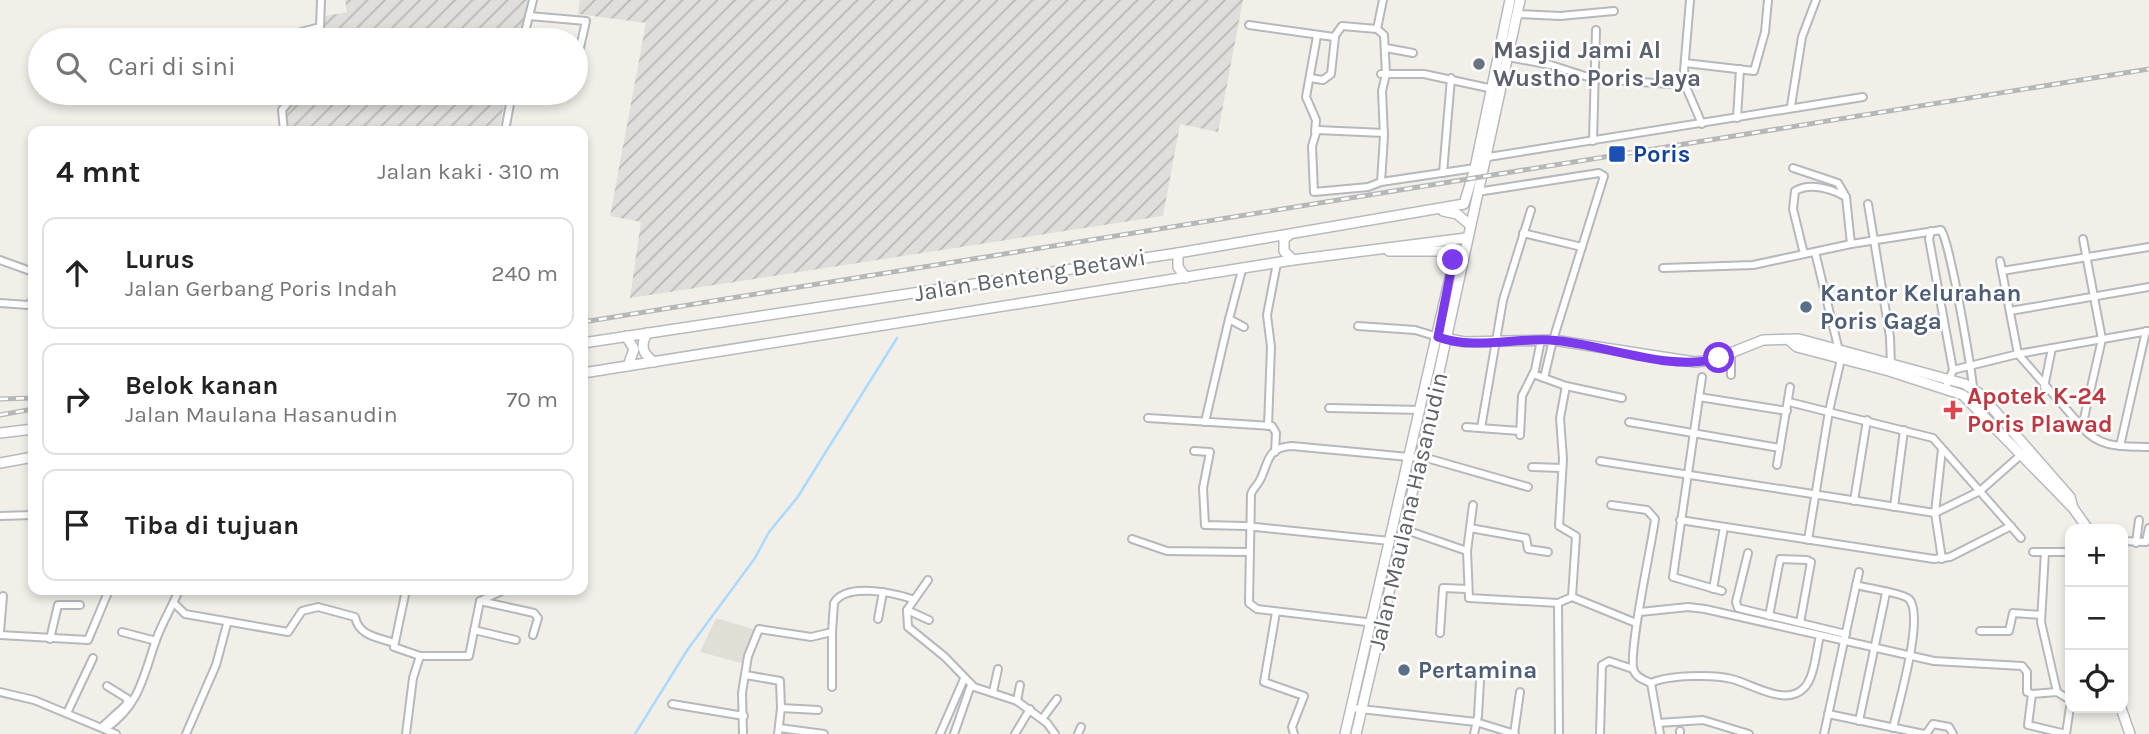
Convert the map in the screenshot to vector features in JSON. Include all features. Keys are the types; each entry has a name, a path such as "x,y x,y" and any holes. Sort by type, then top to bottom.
{"street":[{"path":"316,28 320,27 321,0"},
{"path":"526,28 533,0"},
{"path":"1377,29 1383,0"},
{"name":"Jalan Maulana Hasanudin","path":"1345,734 1357,708 1382,624 1403,529 1408,458 1442,338 1466,238 1479,161 1496,89 1510,0"},
{"name":"Jalan Maulana Hasanudin","path":"1496,89 1508,57 1520,0"},
{"path":"1690,0 1686,85 1702,124"},
{"path":"1685,63 1755,70 1760,41 1765,32 1768,0"},
{"path":"1791,106 1802,37 1816,0"},
{"path":"1518,14 1560,16 1614,11"},
{"path":"529,16 586,21 584,28"},
{"path":"1249,25 1335,37"},
{"path":"1310,78 1323,80 1331,74 1335,37 1342,26 1377,29 1384,35 1381,182"},
{"path":"1593,141 1596,30"},
{"path":"1317,36 1306,97 1316,120 1312,146 1314,192 1368,187 1381,182 1443,173 1479,161 1737,118 1791,106 1863,97"},
{"path":"1385,48 1413,54"},
{"path":"1508,57 1551,65 1594,79 1686,85"},
{"path":"1737,118 1740,69"},
{"path":"1384,74 1424,74 1496,89"},
{"path":"1443,173 1451,78"},
{"path":"284,126 282,110 286,105"},
{"path":"506,126 510,105"},
{"path":"1315,132 1324,129 1384,133"},
{"name":"Jalan Maulana Hasanudin","path":"1473,193 1479,161"},
{"path":"1793,168 1838,184 1846,197 1851,244"},
{"path":"1473,193 1601,173 1604,178 1553,340 1544,378"},
{"path":"1804,254 1793,209 1795,191 1813,187 1833,190 1846,197"},
{"name":"Jalan Benteng Betawi","path":"588,343 629,339 1289,235 1464,204 1473,193"},
{"path":"1868,204 1891,367"},
{"path":"1437,209 1457,215 1469,224"},
{"path":"1481,428 1503,300 1531,210"},
{"path":"1663,268 1753,265 1874,240 1931,231 1944,232 1976,390 1975,405"},
{"path":"1931,231 1929,239 1949,379 2025,451"},
{"path":"1523,233 1582,247"},
{"path":"1289,235 1284,239 1284,251 1293,260"},
{"name":"Jalan Benteng Betawi","path":"588,372 629,363 1365,249 1466,238"},
{"path":"2082,428 2102,339 2083,239"},
{"path":"2002,271 2149,247"},
{"name":"Jalan Maulana Hasanudin","path":"1356,734 1368,621 1385,563 1386,541 1442,338 1453,264 1449,253 1365,249"},
{"path":"1808,540 1841,354 1815,252"},
{"path":"1178,253 1178,267 1186,278"},
{"path":"0,260 28,270"},
{"path":"2000,261 2018,354 2044,387 2082,428 2099,442 2149,447"},
{"path":"1268,426 1271,347 1267,315 1277,263"},
{"path":"1205,422 1242,270"},
{"path":"2010,311 2149,287"},
{"path":"0,303 25,306 28,304"},
{"path":"1229,319 1244,327"},
{"path":"1358,327 1415,330 1442,338 1496,343 1553,340 1691,362 1731,354 1763,341 1799,339 1841,354 1949,379 1976,390 2084,524"},
{"path":"1949,379 1969,366 2018,354 2147,331 2120,446"},
{"path":"645,336 643,351 651,360"},
{"path":"629,339 634,349 629,363"},
{"path":"1466,427 1520,433 1522,394 1533,374 1541,340"},
{"path":"2044,387 2052,348"},
{"path":"1731,354 1731,375"},
{"path":"1533,374 1566,386 1622,398"},
{"path":"1702,377 1672,578 1722,591"},
{"path":"1566,386 1560,418 1562,468 1559,528 1575,535 1577,540 1572,597"},
{"path":"1777,465 1790,387"},
{"path":"1699,397 1787,411"},
{"path":"1789,401 1933,438 2021,538"},
{"path":"1329,408 1421,410"},
{"path":"1148,418 1268,426 1276,433 1275,452"},
{"path":"1854,501 1867,421"},
{"path":"1629,422 1780,448"},
{"path":"0,433 28,430"},
{"path":"1894,507 1904,430"},
{"path":"1382,624 1257,610 1249,603 1251,491 1260,481 1264,464 1275,452 1283,446 1292,446 1408,458 1528,487"},
{"path":"1942,449 1935,513 1942,559"},
{"path":"1194,451 1210,452 1203,488 1204,524 1386,541"},
{"path":"1600,461 1935,513 1980,491 2025,451"},
{"path":"0,463 28,458"},
{"path":"1532,467 1562,468"},
{"path":"1473,505 1467,551 1469,598 1473,601 1558,603 1572,597 1636,623"},
{"path":"1611,505 1647,510 1655,519 1636,623 1633,669 1638,677 1651,683 1670,677 1732,679 1774,693 1793,694 1799,692 1809,680 1820,636"},
{"path":"0,516 28,515"},
{"path":"1680,520 1942,559 2011,526"},
{"path":"2136,543 2139,520"},
{"path":"1713,589 1724,527"},
{"path":"1470,528 1526,538 1528,549 1548,552"},
{"path":"2128,542 2146,542 2149,528"},
{"path":"1403,529 1467,551"},
{"path":"1132,539 1167,551 1249,552"},
{"path":"2033,552 2065,552"},
{"path":"2045,552 2041,615 2057,692"},
{"path":"1748,553 1736,605 1742,610 1800,623 1874,648 1910,656 1947,662 2022,666 2028,672 2027,692 2057,692 2065,697"},
{"path":"1769,616 1780,559 1807,560 1811,562 1800,623"},
{"path":"1385,563 1395,565"},
{"path":"1824,734 1859,572"},
{"path":"928,580 912,599 907,610 908,627 945,657 971,685 1017,701 1042,719 1055,734"},
{"path":"1856,585 1910,601 1915,629 1893,728"},
{"path":"1440,633 1443,588 1468,589"},
{"path":"832,687 833,606 838,597 883,592 912,599"},
{"path":"878,620 883,592"},
{"path":"1859,721 1886,593"},
{"path":"3,596 0,634 88,640 107,595"},
{"path":"105,728 120,718 134,702 156,641 177,595"},
{"path":"394,643 405,595"},
{"path":"480,601 493,595"},
{"path":"174,604 181,612 227,624 257,625 288,632 299,614 318,607 355,617 356,627 361,632 394,643 401,652 420,656 469,656 480,601"},
{"path":"480,601 534,613 538,618 533,635"},
{"path":"1558,603 1559,734"},
{"path":"50,639 58,605 80,605"},
{"path":"1640,612 1688,607 1705,609 1820,636 1845,638"},
{"path":"907,610 929,621"},
{"path":"1276,612 1264,681 1304,696 1292,727 1294,734"},
{"path":"1980,631 2009,631 2013,613 2041,615"},
{"path":"187,734 216,665 227,624"},
{"path":"743,734 744,716 741,702 748,656 759,629 811,637 832,632"},
{"path":"474,630 516,640"},
{"path":"122,632 156,641"},
{"path":"406,734 413,678 420,656"},
{"path":"67,713 93,658"},
{"path":"1600,734 1602,665 1609,661 1633,669"},
{"path":"993,692 998,669"},
{"path":"746,675 780,681 779,731 824,734"},
{"path":"940,734 964,679"},
{"path":"1474,734 1480,681"},
{"path":"1651,683 1660,734"},
{"path":"954,734 971,685"},
{"path":"1017,701 1020,685"},
{"path":"105,728 128,699 107,686"},
{"path":"0,692 34,700 116,734"},
{"path":"1357,708 1476,722 1514,734 1520,692"},
{"path":"2032,694 2028,725 2066,734 2069,713"},
{"path":"1042,719 1057,699"},
{"path":"671,704 744,716"},
{"path":"781,708 818,710"},
{"path":"1015,734 1030,709"},
{"path":"2123,713 2130,734"},
{"path":"1828,714 1925,734 1933,724 1948,727 1953,734"},
{"path":"1658,723 1694,720 1716,723 1749,734"}],"shaded area":[{"path":"345,0 528,0 522,28 318,28 320,17 347,12"},
{"path":"580,0 1243,0 1218,132 1180,124 1163,216 630,298 641,222 610,216 646,23 578,14"},
{"path":"283,105 504,105 500,126 279,126 278,112"},
{"path":"716,618 756,630 745,664 700,652"}],"waterway":[{"path":"635,734 688,649 755,558 769,532 797,498 897,338"}],"railway":[{"path":"588,321 2149,69"},
{"path":"0,399 28,398"},
{"path":"0,415 28,410"}],"place":[{"name":"Masjid Jami Al Wustho Poris Jaya","path":"1479,64"},
{"name":"Poris","path":"1617,154"},
{"name":"Kantor Kelurahan Poris Gaga","path":"1806,307"},
{"name":"Apotek K-24 Poris Plawad","path":"1953,410"},
{"name":"Pertamina","path":"1404,670"}],"route":[{"path":"1453,260 1438,337 1446,340 1496,343 1553,340 1680,361 1719,358"}]}
